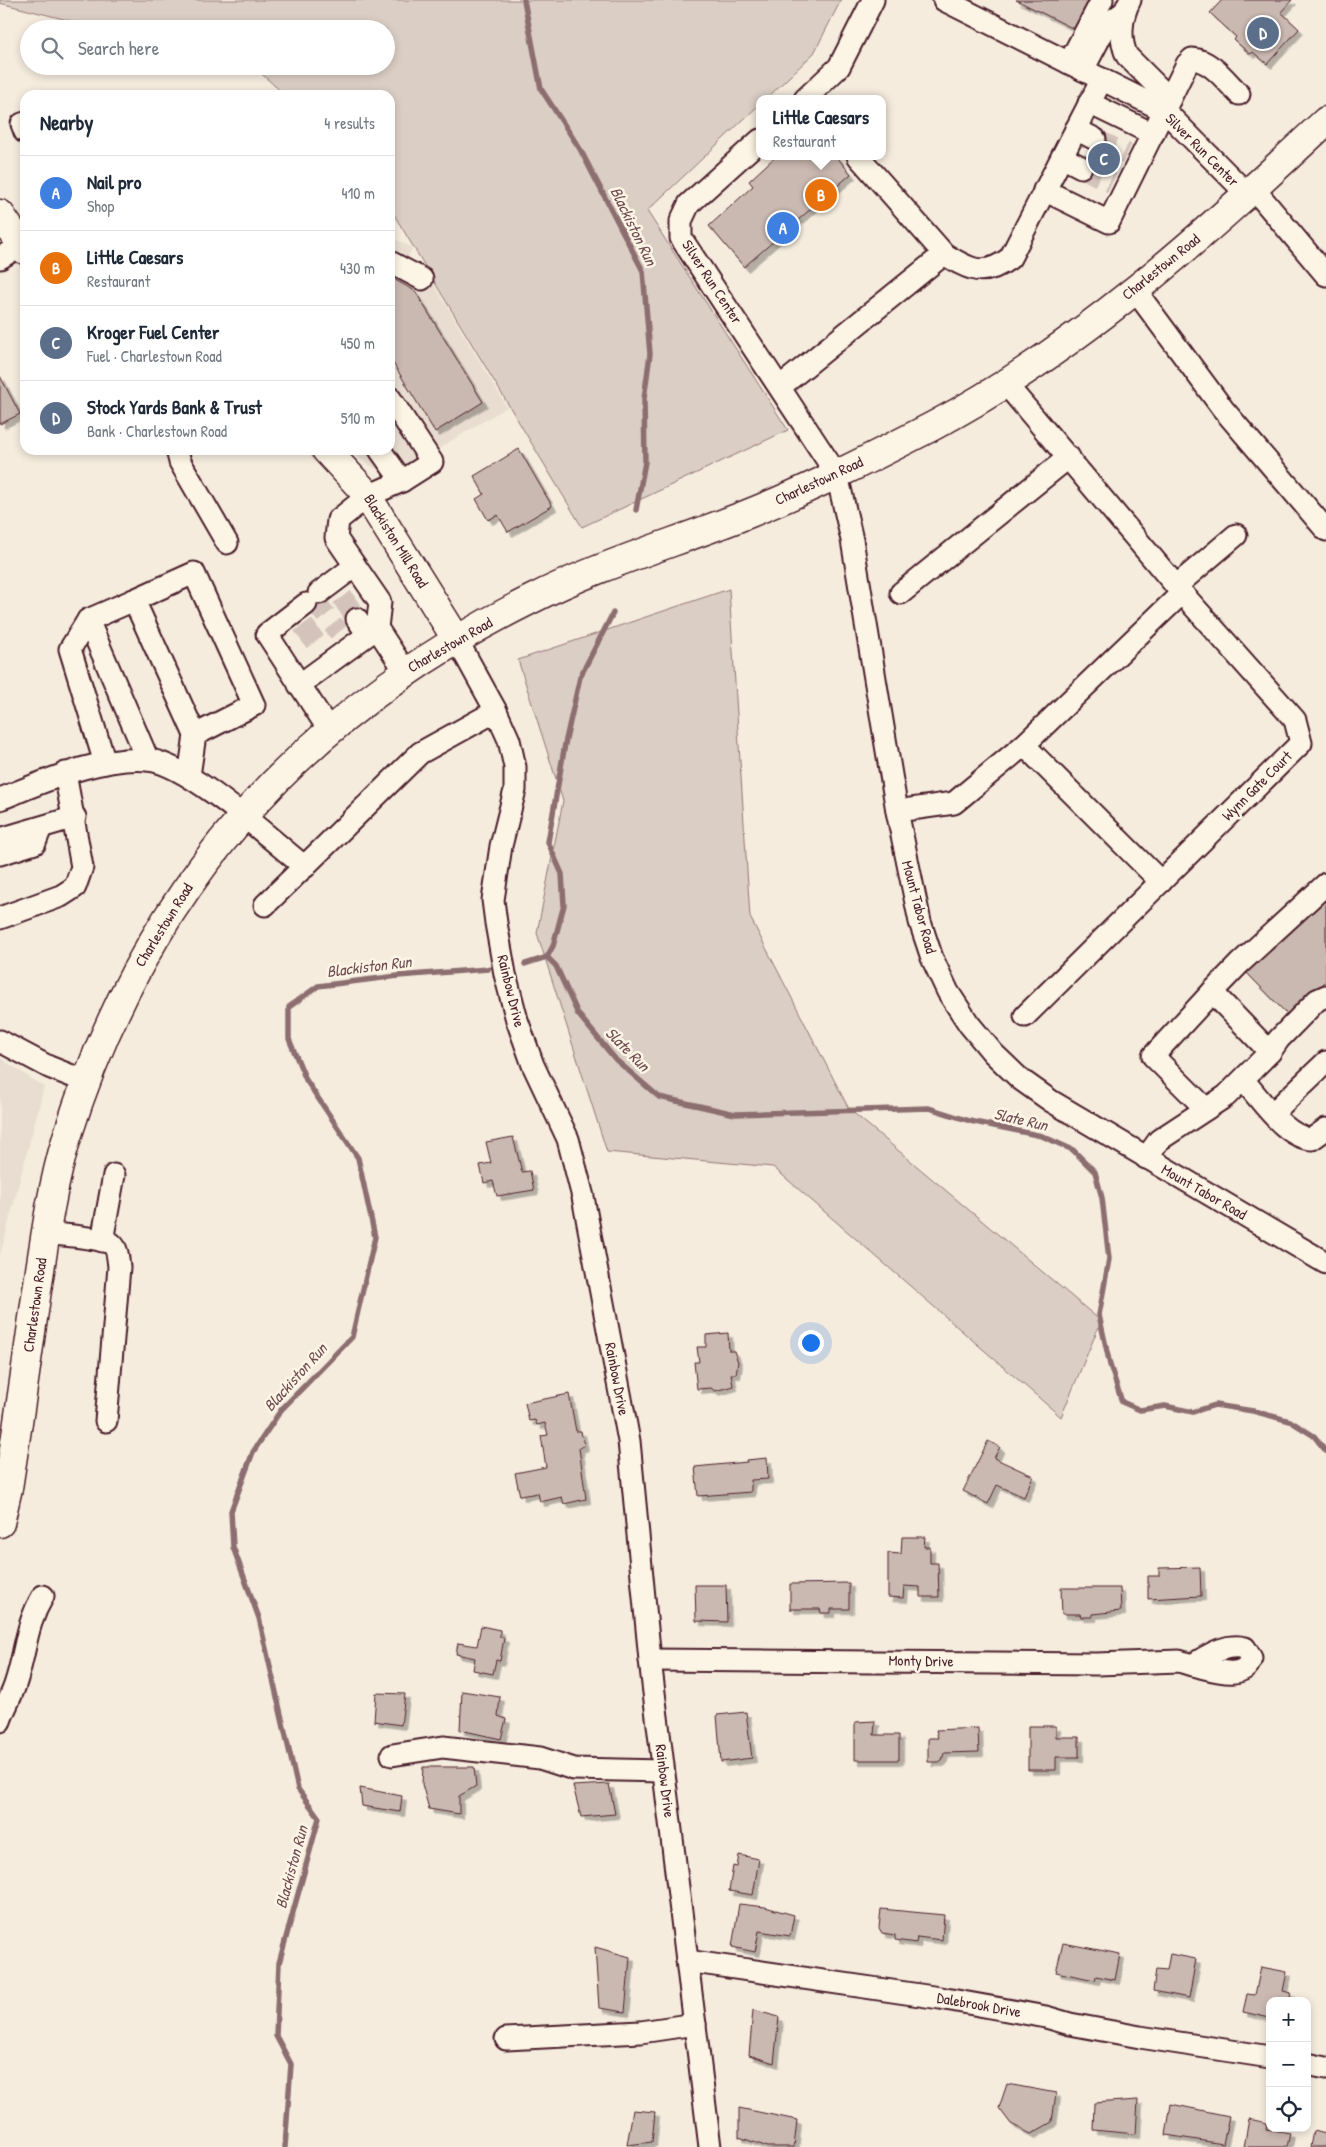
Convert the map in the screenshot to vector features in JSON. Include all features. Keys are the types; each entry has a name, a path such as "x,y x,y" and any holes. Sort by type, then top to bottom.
{"main road":[{"name":"Charlestown Road","path":"0,1523 8,1488 46,1233 67,1137 87,1082 135,972 164,921 196,874 242,817 282,773 329,730 405,671 533,598 752,512 837,474 939,422 1005,383 1078,333 1135,290 1251,192 1326,121"},
{"name":"Blackiston Mill Road","path":"331,455 368,496 457,640"}],"street":[{"path":"809,95 839,66 873,0"},
{"name":"Silver Run Center","path":"944,0 1085,71 1167,106"},
{"path":"1085,71 1102,0"},
{"name":"Silver Run Center","path":"862,160 944,254 961,265 981,272 997,268 1010,258 1089,103 1085,71 1107,24 1127,6"},
{"name":"Silver Run Center","path":"1127,6 1123,42 1127,56 1167,106 1251,192 1326,275"},
{"path":"1044,190 1110,222 1119,186 1134,157 1153,134 1187,64 1192,59 1208,64 1238,94"},
{"path":"1089,103 1153,134"},
{"path":"1076,130 1095,139"},
{"name":"Silver Run Center","path":"756,144 689,204 681,221 681,238 781,386 837,474"},
{"path":"1062,157 1081,167"},
{"path":"781,386 944,254"},
{"path":"395,265 422,279"},
{"path":"1135,290 1224,409 1326,530"},
{"name":"Wynn Gate Court","path":"1005,383 1179,589 1295,720 1301,742 1025,1016"},
{"path":"299,685 324,655 367,627 380,602 336,538 338,520 368,496 402,481 432,462 395,406"},
{"path":"178,455 180,462 227,543"},
{"path":"384,455 402,481"},
{"path":"901,593 1069,457"},
{"name":"Mount Tabor Road","path":"837,474 854,550 897,811 923,931 932,958 948,992 969,1024 993,1054 1020,1079 1051,1101 1326,1263"},
{"path":"897,811 954,803 1024,745 1179,589 1236,535"},
{"path":"329,730 267,634 316,602 355,566"},
{"path":"105,764 70,649 88,620 194,574 254,705 195,735"},
{"path":"134,600 195,735 188,776"},
{"path":"88,620 148,760"},
{"path":"367,627 405,671"},
{"name":"Rainbow Drive","path":"457,640 496,711 509,740 515,767 515,790 501,846 494,900 496,923 505,974 517,1020 533,1065 568,1139 582,1196 629,1441 650,1660 710,2147"},
{"path":"265,905 420,753 496,711"},
{"path":"1024,745 1162,882"},
{"path":"0,799 65,773 105,764 148,760 162,763 188,776 305,867"},
{"path":"0,918 61,896 75,887 82,867 75,817 65,773"},
{"path":"0,838 75,817"},
{"path":"0,854 35,843 42,826"},
{"path":"1206,1109 1153,1056 1238,964 1326,884"},
{"path":"0,908 47,891 61,896"},
{"path":"1212,992 1270,1052"},
{"path":"1146,1158 1159,1140 1226,1096 1270,1052 1279,1039 1317,1000 1326,996"},
{"path":"0,1041 49,1067 87,1082"},
{"path":"1273,1113 1326,1062"},
{"path":"1243,1080 1290,1132 1301,1137 1316,1138 1326,1129"},
{"path":"102,1241 114,1174"},
{"path":"46,1233 102,1241 112,1244 115,1249 119,1267 106,1420"},
{"path":"0,1721 15,1685 33,1612 43,1596"},
{"name":"Monty Drive","path":"650,1660 1097,1664 1179,1661 1192,1665"},
{"path":"392,1755 443,1747 540,1758 574,1769 663,1771"},
{"name":"Dalebrook Drive","path":"687,1961 940,1998 1046,2017 1070,2024 1140,2037 1266,2056"},
{"path":"506,2039 641,2032 695,2024"},
{"path":"1311,2065 1326,2068"}],"shaded area":[{"path":"0,0 841,0 814,53 770,95 756,95 756,108 647,211 788,430 582,527 395,216 395,90 279,90 263,75 395,75 395,20 67,20 0,3"},
{"path":"395,239 412,248 406,263 432,281 507,407 390,478 360,459 357,455 395,455"},
{"path":"729,589 750,917 849,1109 1101,1321 1061,1417 773,1167 607,1152 537,933 563,801 518,660"},
{"path":"0,1058 44,1087 0,1256"}],"building":[{"path":"1016,0 1093,0 1078,31"},
{"path":"1222,0 1292,0 1281,12 1299,29 1267,64 1253,52 1250,54 1234,40 1236,37 1210,13"},
{"path":"772,160 839,160 851,174 744,267 709,226 753,186 749,181"},
{"path":"395,280 415,291 483,402 435,432 395,366"},
{"path":"0,376 20,414 0,424"},
{"path":"519,449 552,506 508,532 498,515 488,520 476,499 484,494 474,476"},
{"path":"1326,893 1326,981 1289,1016 1245,971"},
{"path":"513,1137 522,1172 530,1171 534,1190 497,1196 493,1181 484,1183 480,1165 491,1163 486,1142"},
{"path":"728,1333 729,1351 734,1351 738,1362 736,1374 731,1374 733,1386 715,1391 711,1388 697,1389 694,1362 699,1362 697,1347 706,1347 706,1335"},
{"path":"569,1394 576,1431 581,1431 584,1446 579,1448 586,1499 564,1504 562,1497 540,1502 538,1493 520,1496 515,1473 546,1467 541,1436 548,1435 545,1423 537,1425 535,1420 529,1421 525,1403"},
{"path":"988,1441 1000,1447 994,1458 1033,1476 1024,1497 997,1485 988,1504 963,1491"},
{"path":"767,1458 768,1479 751,1480 751,1492 698,1496 695,1467"},
{"path":"902,1537 925,1537 924,1547 930,1547 930,1563 938,1563 939,1597 920,1597 920,1587 904,1586 903,1598 888,1597 888,1553 901,1554"},
{"path":"1200,1567 1201,1596 1148,1599 1148,1576 1159,1576 1159,1568"},
{"path":"849,1583 849,1609 831,1609 831,1613 821,1613 820,1609 790,1609 790,1584"},
{"path":"695,1585 726,1585 727,1622 696,1621"},
{"path":"1061,1588 1120,1588 1121,1611 1092,1614 1092,1617 1081,1617 1080,1614 1062,1614"},
{"path":"481,1626 500,1630 500,1637 504,1638 500,1661 496,1660 493,1674 473,1670 475,1658 456,1654 458,1643 477,1646"},
{"path":"462,1691 500,1697 498,1716 506,1719 501,1739 460,1730"},
{"path":"376,1693 405,1694 401,1725 374,1721"},
{"path":"746,1712 752,1758 721,1762 717,1715"},
{"path":"875,1721 874,1735 899,1735 899,1760 855,1760 855,1722"},
{"path":"1028,1726 1056,1726 1056,1737 1079,1737 1079,1757 1056,1757 1056,1770 1028,1770"},
{"path":"978,1728 979,1752 944,1753 942,1760 939,1762 928,1762 928,1738 938,1738 936,1730"},
{"path":"423,1767 474,1767 476,1786 459,1796 459,1814 429,1809 422,1784"},
{"path":"609,1784 615,1814 581,1817 573,1786"},
{"path":"360,1788 402,1796 400,1812 362,1806"},
{"path":"739,1855 759,1859 753,1895 729,1891 733,1866 737,1867"},
{"path":"739,1904 765,1907 794,1915 790,1936 759,1931 755,1952 732,1947"},
{"path":"881,1909 944,1915 942,1940 917,1937 916,1943 895,1940 895,1935 882,1933 879,1928"},
{"path":"1063,1943 1120,1954 1115,1980 1096,1976 1095,1980 1056,1972"},
{"path":"595,1947 630,1957 625,2012 599,2008"},
{"path":"1170,1954 1196,1959 1189,1998 1153,1991 1156,1969 1167,1970"},
{"path":"1261,1967 1287,1972 1283,1991 1291,1993 1290,1997 1266,1997 1266,2017 1243,2012 1247,1994 1255,1995"},
{"path":"753,2010 779,2017 774,2063 749,2055"},
{"path":"1007,2084 1056,2093 1052,2122 1031,2134 1011,2124 999,2108"},
{"path":"1138,2100 1136,2134 1093,2130 1094,2103"},
{"path":"1171,2104 1229,2116 1223,2144 1166,2135"},
{"path":"739,2108 797,2120 794,2147 768,2147 739,2137"},
{"path":"633,2110 655,2112 652,2142 627,2145"},
{"path":"1249,2119 1266,2123 1266,2132 1290,2133 1287,2147 1244,2147"},
{"path":"1313,2131 1326,2134 1326,2147 1310,2147"}],"waterway":[{"name":"Blackiston Run","path":"524,0 541,89 580,149 643,271 650,354 644,399 645,462 636,510"},
{"name":"Blackiston Run","path":"525,964 547,957 553,946 564,905 562,874 548,842 565,744 580,677 613,613"},
{"name":"Slate Run","path":"547,957 556,966 578,1014 616,1060 659,1097 735,1114 929,1108 970,1121 1042,1136 1073,1150 1095,1172 1102,1198 1109,1259 1099,1315 1110,1365 1122,1402 1140,1410 1165,1406 1193,1412 1215,1405 1253,1411 1290,1421 1314,1436 1326,1451"},
{"name":"Blackiston Run","path":"285,2147 291,2064 276,2036 279,1963 319,1818 298,1789 259,1618 233,1547 231,1511 253,1452 281,1410 352,1337 375,1237 358,1158 306,1080 289,1039 289,1007 318,986 398,976 488,969"}],"tunnel":[{"path":"1095,139 1127,154"},
{"path":"1081,167 1112,183"},
{"path":"342,597 357,619"},
{"path":"313,599 339,632"},
{"path":"303,625 319,647"}],"place":[{"name":"Stock Yards Bank & Trust","path":"1263,33"},
{"name":"Kroger Fuel Center","path":"1104,159"},
{"name":"Little Caesars","path":"821,195"},
{"name":"Nail pro","path":"783,228"}]}
